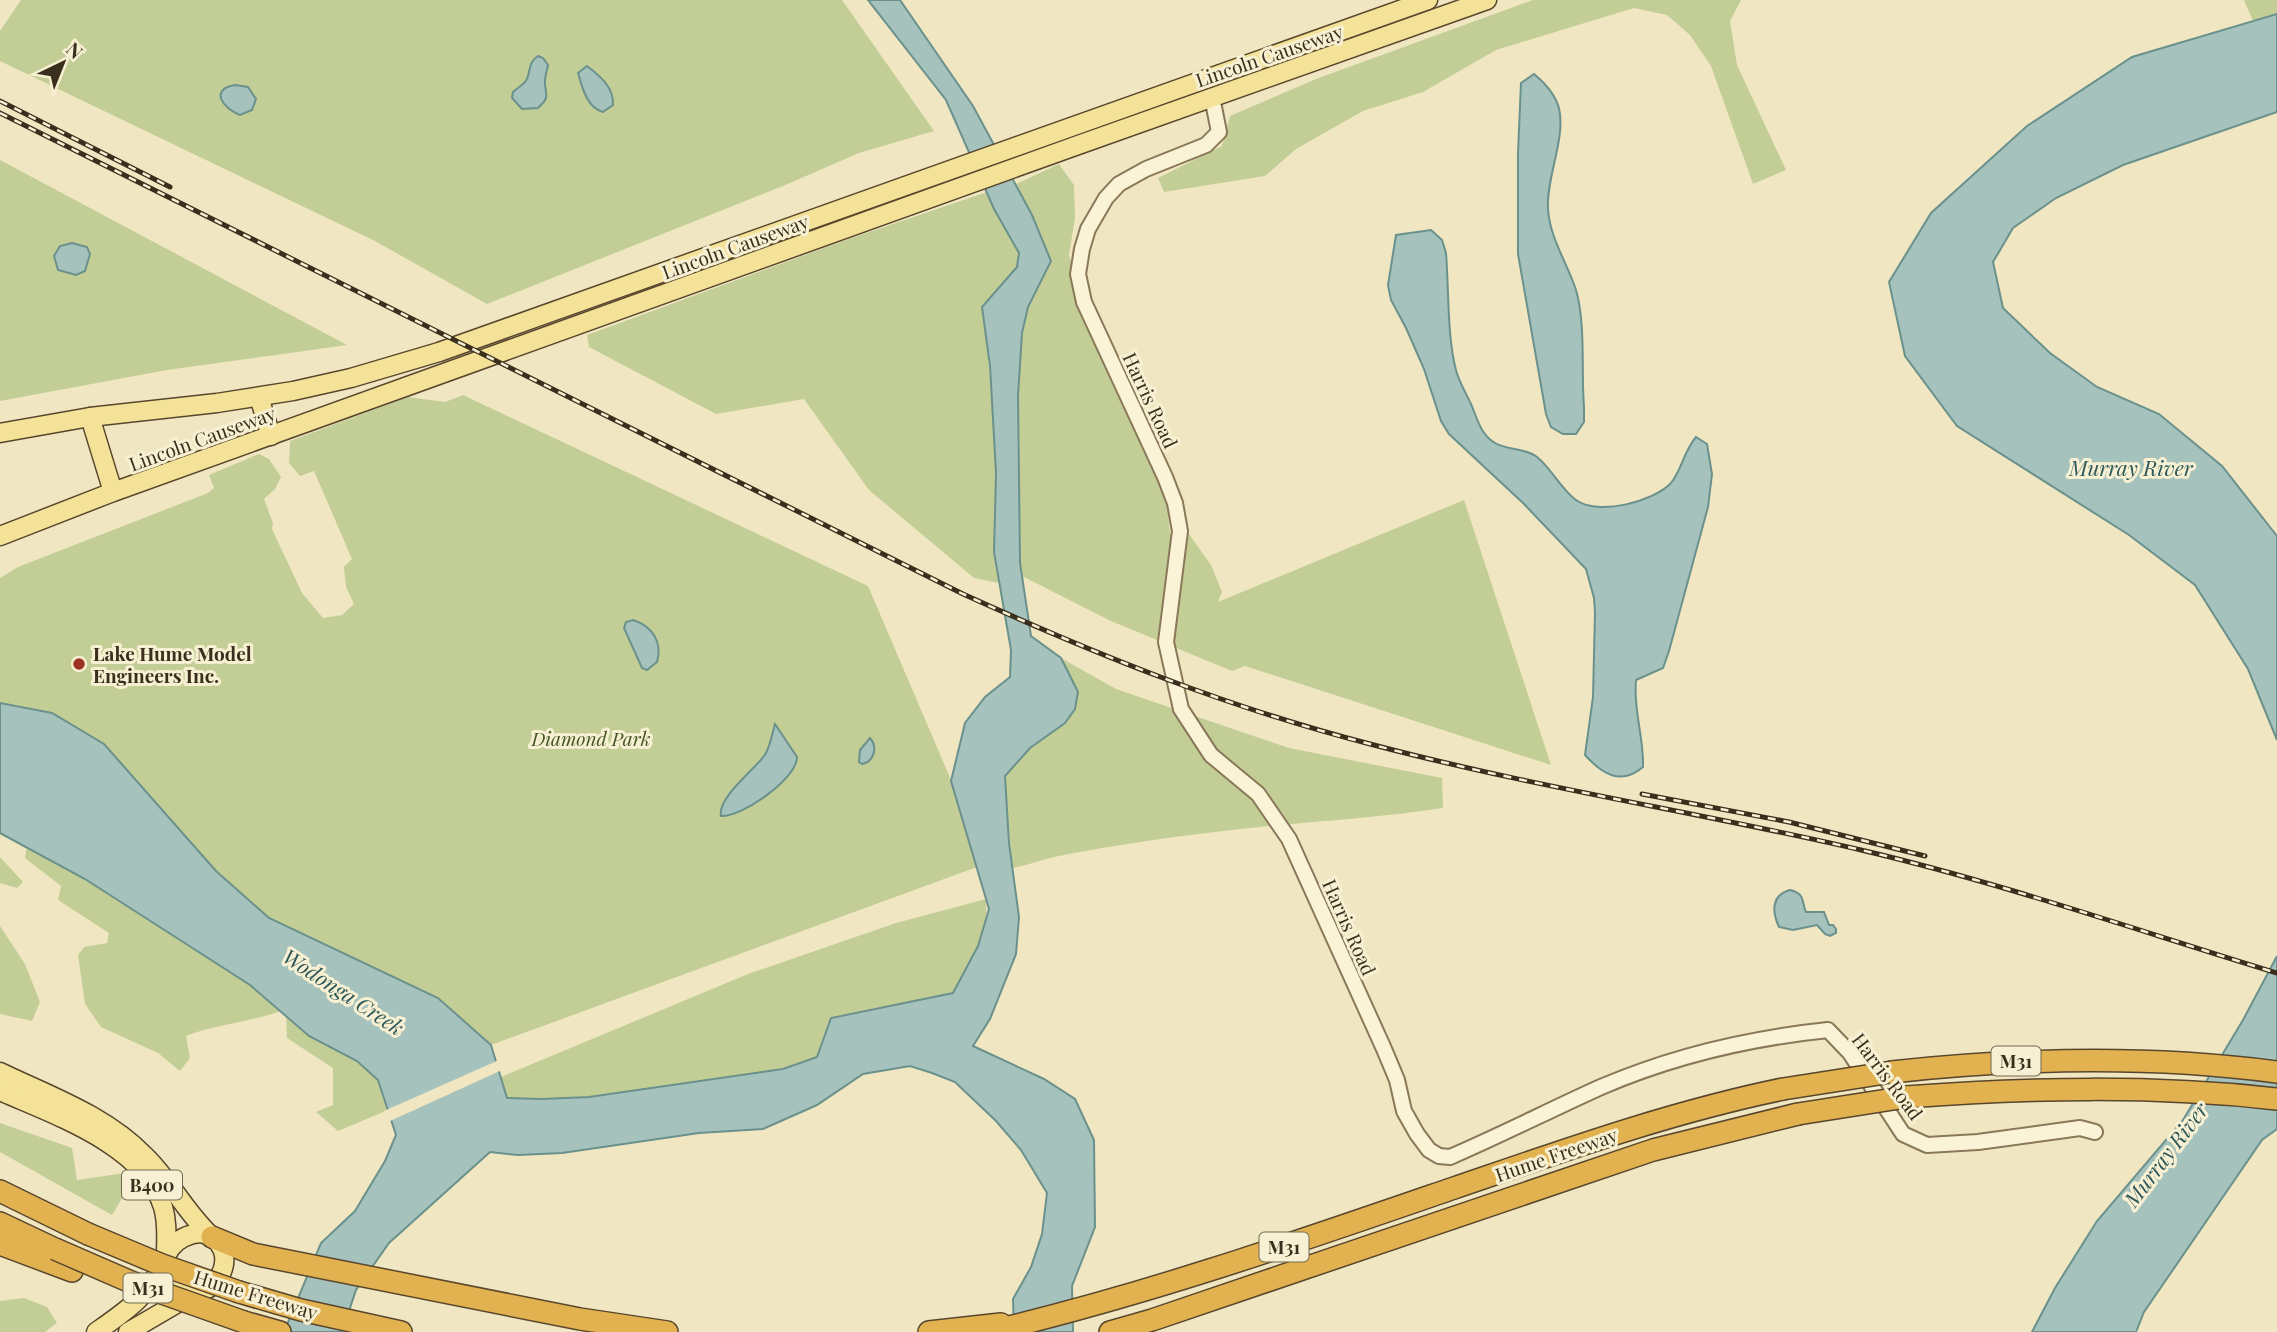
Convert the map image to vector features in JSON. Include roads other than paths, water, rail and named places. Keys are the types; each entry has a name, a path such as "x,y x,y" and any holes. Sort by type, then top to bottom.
{"highway":[{"name":"Hume Freeway","path":"988,1332 1142,1292 1678,1115 1783,1089 1971,1063 2041,1060 2203,1064 2277,1072"},
{"name":"Hume Freeway","path":"1110,1332 1653,1150 1798,1114 1906,1097 2049,1088 2121,1088 2222,1093 2277,1099"},
{"name":"Hume Freeway","path":"0,1191 88,1234 162,1265 301,1310 401,1332"},
{"name":"Hume Freeway","path":"0,1223 153,1290 280,1332"},
{"path":"211,1236 253,1254 580,1320 667,1332"},
{"path":"0,1244 158,1300 244,1321"},
{"path":"929,1332 1052,1317"}],"main road":[{"name":"Lincoln Causeway","path":"0,433 90,417 259,397 351,378 439,352 1428,0"},
{"name":"Lincoln Causeway","path":"0,536 113,492 1487,0"},
{"path":"1205,78 1212,97"},
{"path":"259,397 271,436"},
{"path":"90,417 113,492"},
{"name":"B400","path":"0,1072 86,1113 123,1136 155,1167 187,1212 222,1251 224,1267 218,1281 207,1289"},
{"name":"B400","path":"0,1091 97,1136 135,1165 162,1202 167,1220 165,1256"},
{"name":"B400","path":"96,1332 142,1297 155,1280 172,1246 185,1236 197,1233 211,1236"},
{"path":"165,1256 165,1265 170,1275 182,1287 194,1291 207,1289"},
{"path":"128,1332 175,1304 207,1289"}],"street":[{"name":"Harris Road","path":"1212,97 1219,132 1206,145 1146,169 1119,184 1106,198 1088,229 1077,275 1084,302 1175,503 1180,531 1166,642 1181,709 1211,755 1258,794 1289,839 1397,1080 1404,1111 1429,1150 1439,1156 1450,1157 1603,1087 1684,1057 1766,1037 1829,1030 1850,1054 1903,1133 1927,1145 1978,1142 2080,1128 2095,1132"}],"water":[{"name":"Wodonga Creek","path":"868,0 900,0 973,106 1032,215 1051,261 1028,307 1022,333 1018,396 1020,563 1031,636 1061,658 1078,692 1075,709 1065,723 1030,748 1005,776 1009,843 1019,917 1016,954 990,1019 973,1046 1044,1079 1075,1099 1094,1140 1095,1227 1072,1286 1073,1332 1014,1332 1013,1299 1031,1267 1042,1234 1047,1193 1021,1150 996,1121 955,1082 910,1066 863,1074 817,1105 763,1129 699,1133 562,1153 518,1155 490,1152 389,1243 356,1290 342,1332 284,1332 321,1243 355,1211 385,1161 396,1135 378,1080 357,1061 309,1036 250,985 85,879 0,833 0,703 52,713 104,744 216,871 269,918 438,998 491,1045 507,1098 589,1097 783,1069 817,1057 831,1018 953,993 978,946 989,909 951,781 965,723 985,697 1010,677 1011,650 994,552 996,473 990,366 982,307 1017,267 1019,253 994,209 946,100"},
{"name":"Murray River","path":"2277,14 2277,112 2123,165 2056,198 2013,228 1993,262 2003,308 2050,353 2097,387 2159,414 2222,466 2277,536 2277,740 2248,669 2195,585 2129,535 1957,426 1905,356 1889,282 1931,213 2027,126 2132,57"},
{"path":"538,56 548,65 546,98 538,108 522,109 512,98 513,92 526,81 531,64"},
{"path":"587,66 609,87 613,105 603,112 589,102 581,84 578,73"},
{"path":"1534,74 1546,85 1559,108 1560,132 1548,209 1555,240 1576,290 1581,318 1584,422 1576,434 1563,434 1551,427 1546,414 1518,254 1521,83"},
{"path":"235,85 248,87 256,99 252,110 240,115 228,108 221,99 222,91"},
{"path":"1431,230 1442,240 1446,253 1450,328 1456,370 1479,424 1492,441 1532,454 1576,500 1598,507 1625,505 1663,490 1675,478 1696,437 1707,444 1712,474 1708,507 1663,668 1636,680 1643,767 1627,776 1619,777 1605,772 1585,755 1593,697 1595,612 1586,569 1523,503 1449,434 1441,421 1424,369 1391,300 1388,285 1396,235"},
{"path":"72,243 87,247 90,254 85,271 76,275 58,270 54,256 60,246"},
{"path":"633,620 646,626 657,642 657,662 647,670 642,668 624,628 626,622"},
{"path":"775,724 797,757 795,766 778,786 754,804 730,815 721,816 721,809 730,793 766,753"},
{"path":"870,738 874,754 862,764 859,762 860,750"},
{"path":"1790,890 1801,896 1806,912 1824,912 1829,925 1833,925 1836,933 1830,936 1825,934 1817,925 1793,930 1779,927 1775,916 1776,900"},
{"name":"Murray River","path":"2277,956 2277,1129 2262,1140 2144,1312 2136,1332 2032,1332 2055,1288 2097,1221 2183,1120 2243,1020"}],"railway":[{"path":"0,101 170,187"},
{"path":"0,113 963,594 1062,638 1163,678 1265,714 1370,744 1914,863 2018,892 2277,973"},
{"path":"1642,794 1789,822 1925,856"}],"place":[{"name":"Lake Hume Model Engineers Inc.","path":"79,664"}],"park label":[{"name":"Diamond Park","path":"591,738"}]}
